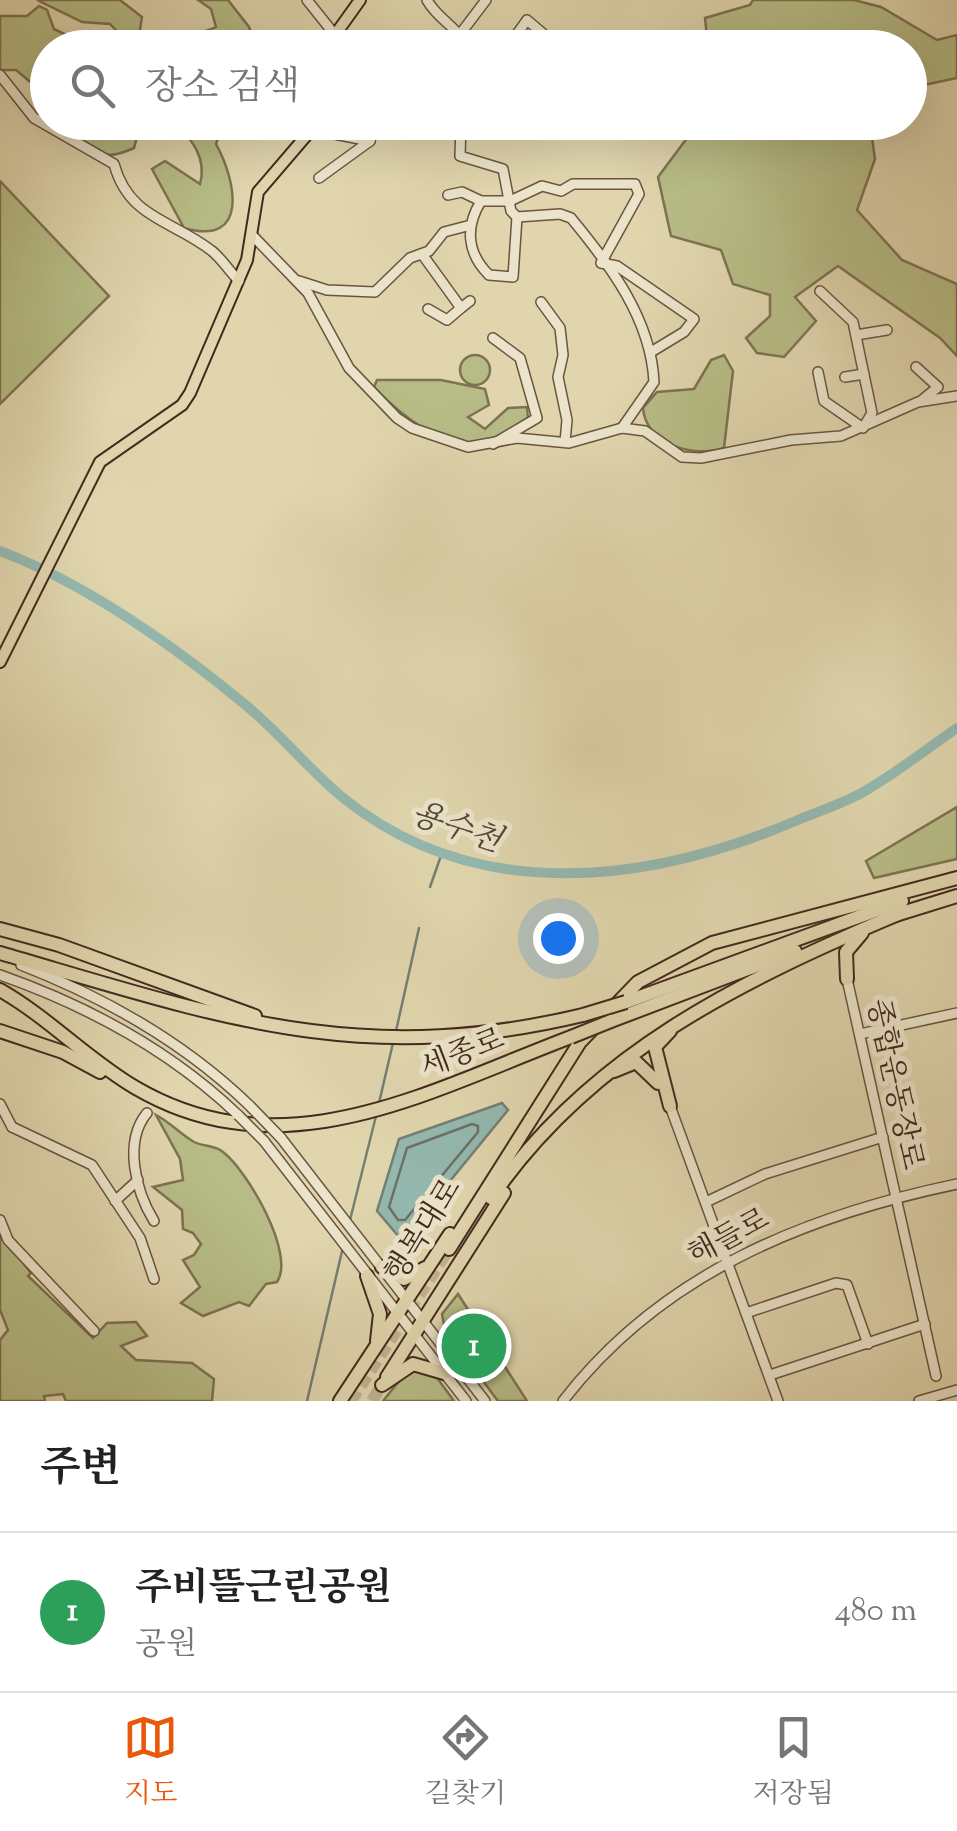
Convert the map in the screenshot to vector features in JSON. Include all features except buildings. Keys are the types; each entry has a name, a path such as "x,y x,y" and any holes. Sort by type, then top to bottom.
{"highway":[{"name":"세종로","path":"0,955 209,1014 371,1039 480,1036 626,1002 957,881"},
{"path":"382,1267 404,1280 449,1252 580,1042 618,999 688,952 738,935 957,881"},
{"name":"세종로","path":"0,990 121,1078 165,1103 235,1124 300,1125 353,1118 395,1104 896,914 957,896"},
{"path":"594,1082 692,1013 896,914"},
{"path":"847,978 846,952 870,926"},
{"path":"0,929 59,945 254,1016 350,1037"},
{"path":"810,953 832,957 847,978"},
{"path":"670,1106 655,1048 692,1013"},
{"path":"0,1031 63,1052 165,1103"},
{"path":"594,1082 636,1062 654,1074 670,1106"},
{"name":"행복대로","path":"340,1401 407,1302 568,1106 594,1082"},
{"name":"행복대로","path":"384,1381 422,1318 449,1252"},
{"path":"367,1276 380,1314 369,1356 384,1362 384,1381"},
{"path":"384,1381 413,1364 444,1373"}],"main road":[{"path":"342,30 360,0"},
{"path":"0,662 100,462 182,405 239,281 252,236 258,192 304,140"}],"street":[{"path":"308,0 328,30"},
{"path":"427,0 440,18 457,30"},
{"path":"463,30 486,0"},
{"path":"519,30 526,20 538,30"},
{"path":"0,75 30,113"},
{"path":"72,140 114,164 119,186 132,201 214,252 239,281"},
{"path":"460,140 460,156 498,164 503,169 517,217 513,277 488,275 471,251 471,225 481,202"},
{"path":"319,178 370,141"},
{"path":"448,195 462,192 481,202 510,200 542,186 561,191 573,184 630,182 639,194 601,262"},
{"path":"517,217 560,214 571,218 634,305 651,352 654,382 622,428"},
{"path":"297,280 327,290 375,292 444,232 471,225"},
{"path":"252,236 297,280 349,368 397,418 412,428 454,443 492,446 517,438 565,442 622,428 645,431 682,457 701,458 791,440 841,436 918,402 938,388 916,367"},
{"path":"422,254 461,308"},
{"path":"601,262 617,266 691,313 694,319 684,332 651,352"},
{"path":"820,291 854,322 872,413 862,428"},
{"path":"428,309 447,320 470,301"},
{"path":"541,302 560,328 563,355 558,377 567,420 565,442"},
{"path":"856,335 887,330"},
{"path":"492,446 506,433 536,418 520,358 493,338"},
{"path":"818,372 824,401 862,428"},
{"path":"845,377 864,374"},
{"path":"918,402 957,396"},
{"path":"636,410 645,431"},
{"path":"0,955 140,1022 182,1048 250,1106 342,1214 485,1401"},
{"path":"0,976 106,1020 171,1060 238,1115 264,1142 466,1401"},
{"name":"종합운동장로","path":"847,978 936,1376"},
{"path":"860,1034 957,1012"},
{"path":"0,1104 12,1127 86,1161 140,1238 154,1279"},
{"path":"670,1106 778,1401"},
{"path":"147,1112 140,1120 133,1168 154,1221"},
{"path":"0,1134 12,1127"},
{"path":"706,1202 765,1174 884,1138"},
{"path":"115,1201 138,1180"},
{"name":"해들로","path":"563,1400 638,1321 728,1260 811,1222 957,1184"},
{"path":"0,1220 8,1240 94,1331"},
{"path":"746,1313 836,1283 847,1286 868,1344"},
{"path":"770,1375 924,1324"},
{"path":"920,1401 936,1376 957,1390"},
{"path":"920,1401 957,1390"}],"green space":[{"path":"37,0 120,0 142,17 140,30 116,30 110,24 82,22"},
{"path":"198,0 228,0 250,30 208,30 216,27 211,9"},
{"path":"753,0 854,0 881,7 920,30 706,30 705,18 750,5"},
{"path":"39,6 47,10 56,30 30,30 30,82 16,70 0,70 0,16 27,16"},
{"path":"927,34 937,40 957,35 957,78 927,84"},
{"path":"82,140 136,140 134,148 122,153 100,152"},
{"path":"190,140 218,140 232,191 228,219 220,228 205,231 184,228 152,169 165,161 200,184 202,166"},
{"path":"686,140 872,140 875,159 857,210 902,260 957,284 957,356 940,338 838,266 795,297 816,321 784,357 757,353 746,338 770,316 770,295 733,284 721,250 671,236 658,177"},
{"path":"0,181 109,296 0,404"},
{"path":"475,355 489,364 490,370 481,384 475,385 461,376 460,370 469,356"},
{"path":"724,355 733,371 724,448 699,451 662,440 646,421 643,408 657,392 694,389 711,360"},
{"path":"377,380 441,380 485,389 489,405 468,417 485,429 508,408 527,407 528,418 489,443 457,442 411,420 374,387"},
{"path":"957,807 957,859 874,878 866,861"},
{"path":"156,1115 194,1142 223,1152 244,1176 266,1213 275,1233 281,1269 277,1282 266,1284 249,1306 239,1302 203,1316 181,1303 200,1287 183,1260 194,1255 201,1244 193,1233 183,1229 182,1210 153,1187 183,1180 180,1159"},
{"path":"0,1233 31,1273 28,1276 93,1338 107,1323 136,1322 147,1336 121,1346 136,1360 192,1363 214,1379 212,1401 66,1401 63,1394 44,1396 45,1401 0,1401 0,1340 8,1330 0,1310"},
{"path":"458,1294 527,1401 498,1401 445,1330 442,1314"},
{"path":"409,1369 435,1375 454,1401 383,1401"}],"water":[{"path":"502,1103 508,1110 405,1236 399,1237 377,1211 399,1139"}],"waterway":[{"name":"용수천","path":"0,551 62,579 182,655 251,709 342,797 394,832 448,855 504,869 562,873 621,870 737,843 861,793 957,728"},
{"path":"430,887 443,850"},
{"path":"396,1031 419,928"},
{"path":"379,1103 393,1043"},
{"path":"350,1220 376,1116"},
{"path":"307,1401 343,1247"}],"tunnel":[{"path":"351,1401 449,1249"},
{"path":"372,1401 386,1378"}],"place":[{"name":"주비뜰근린공원","path":"474,1346"}]}
